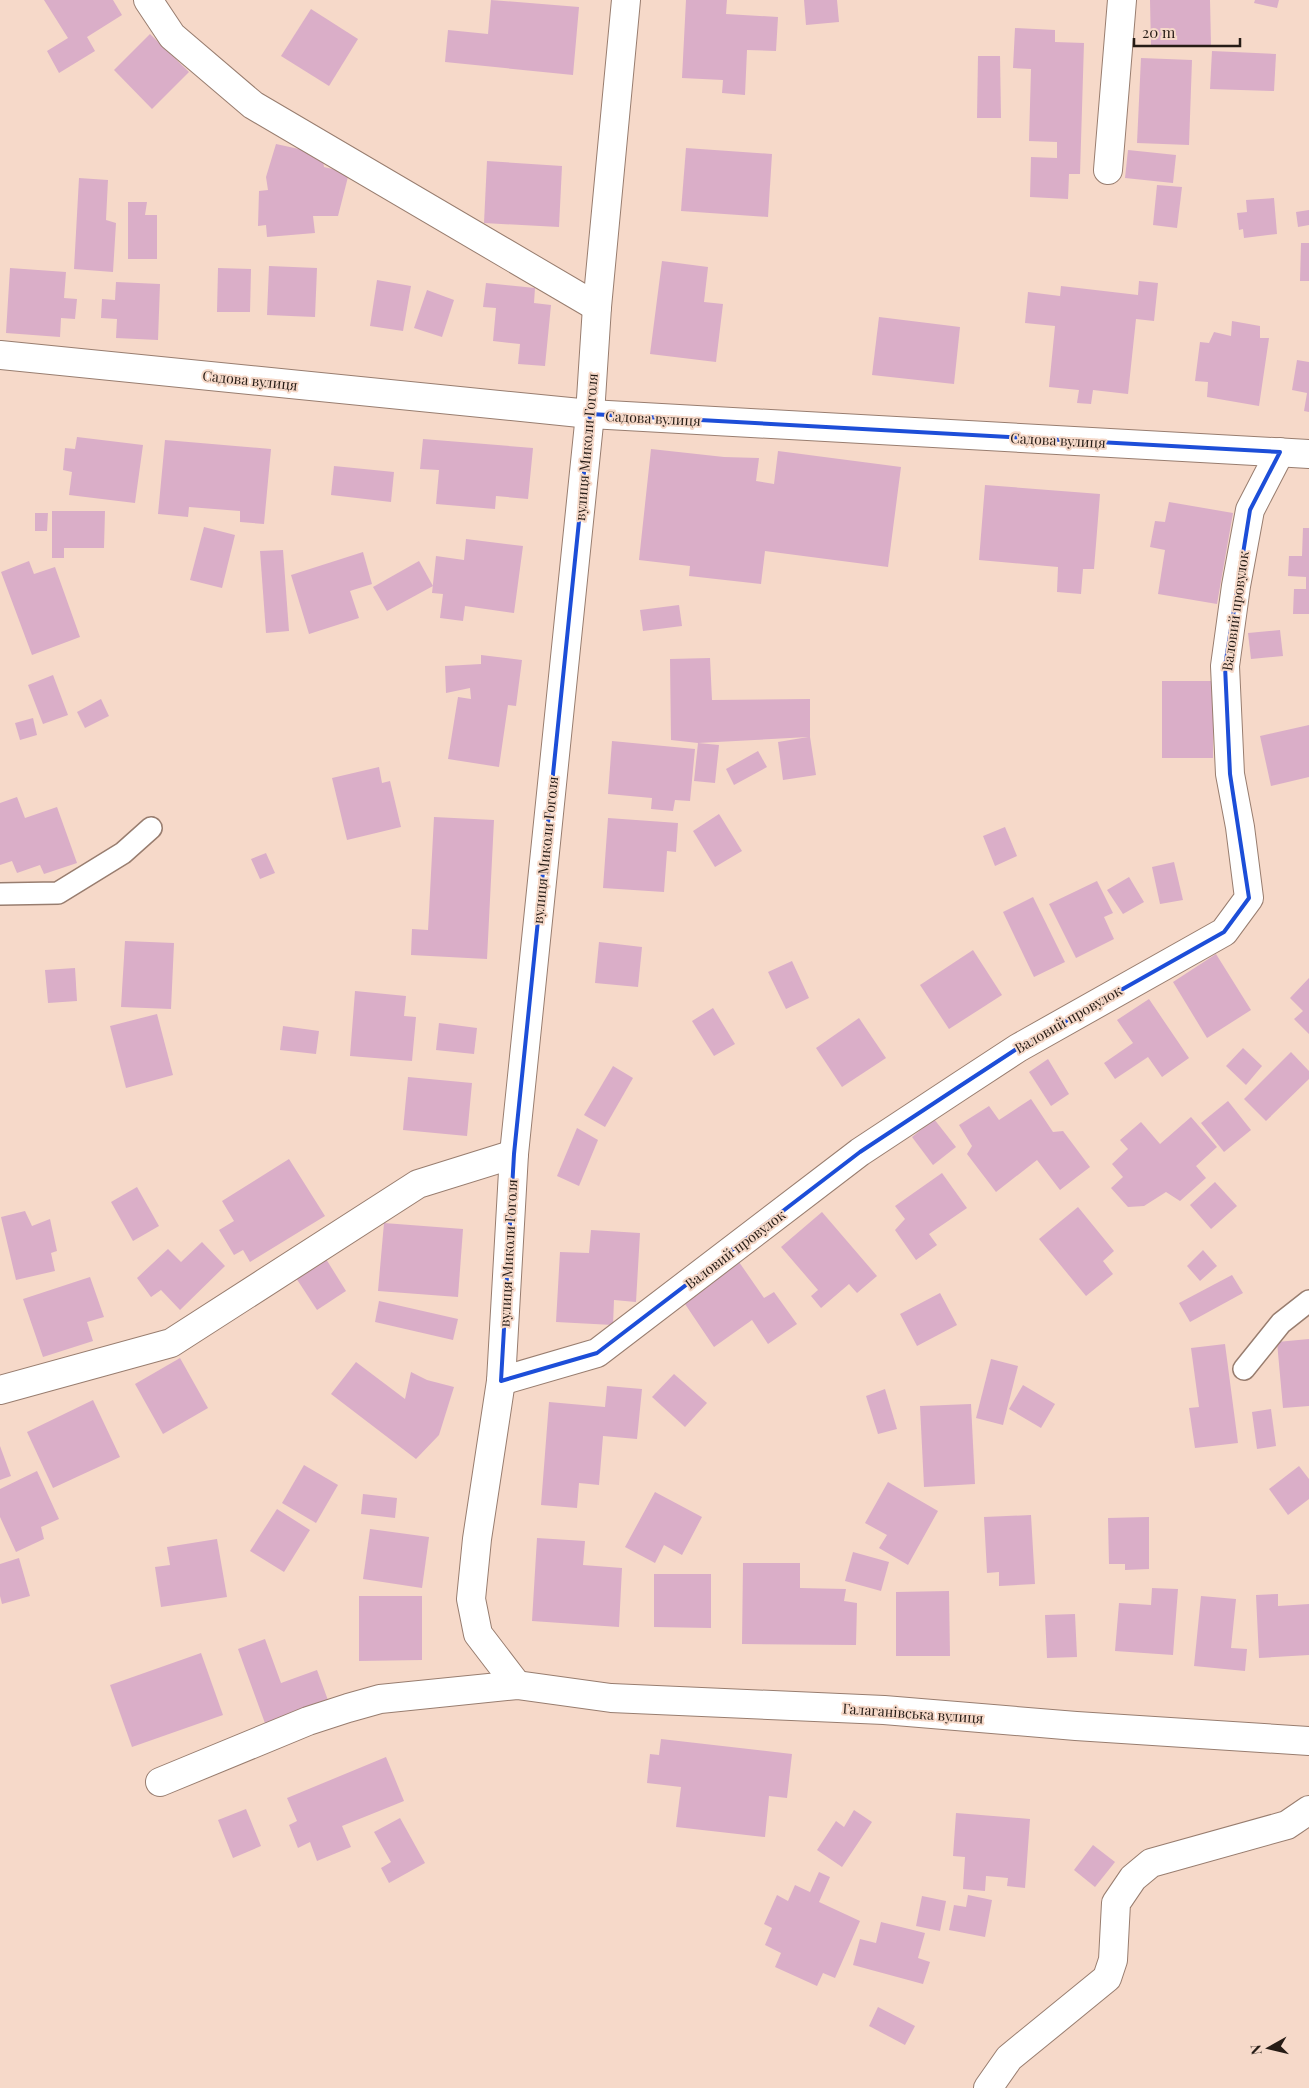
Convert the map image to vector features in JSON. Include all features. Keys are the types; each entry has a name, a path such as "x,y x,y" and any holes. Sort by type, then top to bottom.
{"street":[{"path":"148,0 172,36 253,105 597,307"},
{"name":"вулиця Миколи Гоголя","path":"517,1684 478,1634 471,1599 477,1538 501,1381 514,1154 590,414 597,307 626,0"},
{"path":"1108,170 1122,0"},
{"name":"Садова вулиця","path":"0,355 590,414 1309,454"},
{"name":"Валовий провулок","path":"501,1381 597,1353 860,1152 918,1113 1018,1048 1224,932 1249,898 1240,827 1230,774 1225,666 1236,586 1250,510 1280,452"},
{"path":"0,1390 171,1343 418,1184 514,1154"},
{"name":"Галаганівська вулиця","path":"160,1782 308,1721 380,1699 517,1684 611,1698 884,1710 1076,1726 1309,1741"},
{"path":"988,2088 1009,2058 1107,1978 1113,1960 1116,1903 1133,1878 1151,1863 1288,1825 1309,1810"}],"lane":[{"path":"0,894 58,893 123,853 151,828"},
{"path":"1244,1368 1281,1323 1309,1301"}],"highlighted area":[{"path":"590,414 1280,452 1250,510 1225,666 1230,774 1249,898 1224,932 1018,1048 860,1152 597,1353 501,1381 514,1154"}],"building":[{"path":"44,0 113,0 122,15 87,37 95,51 59,73 47,51 68,38"},
{"path":"491,0 579,7 573,75 445,62 448,30 488,34"},
{"path":"686,0 727,0 726,14 778,17 776,51 747,50 745,95 722,93 723,80 682,78"},
{"path":"804,0 837,0 839,22 806,25"},
{"path":"1150,0 1210,0 1211,45 1151,47"},
{"path":"1255,0 1279,0 1277,8 1254,3"},
{"path":"311,9 358,39 329,86 281,56"},
{"path":"1015,28 1055,30 1055,42 1084,43 1080,174 1069,174 1068,199 1030,197 1031,157 1057,158 1057,142 1029,141 1031,69 1013,68"},
{"path":"150,34 189,72 152,109 114,70"},
{"path":"1212,51 1276,54 1274,91 1210,89"},
{"path":"978,56 1000,56 1001,118 977,118"},
{"path":"1141,58 1192,60 1189,145 1137,143"},
{"path":"276,144 322,154 324,167 349,173 338,216 313,216 315,233 267,237 266,225 258,226 259,191 268,190 266,177"},
{"path":"686,148 772,154 768,217 681,211"},
{"path":"1128,150 1176,155 1173,183 1125,178"},
{"path":"487,161 562,166 559,227 484,223"},
{"path":"79,178 108,180 106,220 116,223 113,272 74,269"},
{"path":"1157,185 1182,187 1177,228 1153,225"},
{"path":"1274,198 1277,234 1244,238 1243,229 1239,230 1237,213 1247,212 1246,200"},
{"path":"128,202 147,202 145,215 157,215 157,259 128,259"},
{"path":"1309,210 1309,225 1298,227 1296,212"},
{"path":"1301,243 1309,243 1309,281 1300,281"},
{"path":"662,261 708,267 704,302 723,304 716,362 650,354"},
{"path":"269,266 317,268 315,317 267,315"},
{"path":"10,268 66,272 64,298 77,299 75,319 61,318 60,337 6,333"},
{"path":"218,268 251,269 250,312 217,312"},
{"path":"377,280 411,286 403,331 370,326"},
{"path":"1139,281 1158,283 1154,321 1136,319 1128,394 1093,390 1091,404 1077,403 1079,390 1049,387 1055,326 1025,323 1028,292 1060,296 1061,286 1138,295"},
{"path":"116,282 160,284 158,340 116,338 117,319 101,318 102,299 115,300"},
{"path":"486,283 535,288 534,303 551,305 545,366 518,364 520,344 493,341 496,308 483,307"},
{"path":"427,290 454,300 442,337 414,328"},
{"path":"879,317 960,327 954,384 872,375"},
{"path":"1232,321 1260,326 1260,338 1269,338 1259,406 1207,397 1208,382 1195,381 1200,342 1209,343 1214,332 1231,336"},
{"path":"1297,360 1309,362 1309,412 1304,411 1307,393 1292,390"},
{"path":"77,437 143,445 135,503 69,495 72,472 63,470 65,448 75,449"},
{"path":"423,439 533,448 528,499 496,496 495,509 436,504 439,470 420,469"},
{"path":"165,440 271,449 264,524 240,522 240,511 189,507 188,517 158,514"},
{"path":"651,449 724,457 759,458 756,481 774,484 778,451 901,467 888,567 765,551 761,584 689,576 690,566 639,560"},
{"path":"334,466 394,472 391,502 331,495"},
{"path":"985,485 1100,494 1094,569 1083,569 1081,594 1057,592 1058,567 979,560"},
{"path":"1169,502 1233,513 1217,604 1158,594 1165,550 1150,547 1155,521 1165,522"},
{"path":"52,511 105,511 104,548 64,548 64,558 52,558"},
{"path":"35,513 48,513 47,531 35,531"},
{"path":"204,527 235,535 222,588 190,580"},
{"path":"1303,528 1309,528 1309,614 1293,614 1294,589 1306,589 1306,577 1288,576 1289,556 1302,556"},
{"path":"466,539 523,546 514,613 465,606 463,621 440,618 443,594 432,593 436,556 464,560"},
{"path":"283,550 289,631 266,633 260,551"},
{"path":"363,552 372,584 350,591 359,618 309,634 291,575"},
{"path":"29,561 34,574 55,567 80,637 32,655 1,572"},
{"path":"419,561 433,586 387,611 373,587"},
{"path":"679,605 682,626 643,631 640,610"},
{"path":"1280,630 1283,656 1251,659 1248,633"},
{"path":"481,655 522,660 516,706 508,705 499,767 448,759 458,697 471,699 470,688 446,693 445,666 481,664"},
{"path":"710,658 712,700 810,699 810,737 816,775 783,780 778,742 808,737 698,743 671,740 670,659"},
{"path":"53,675 68,715 43,724 28,685"},
{"path":"1162,681 1213,681 1213,758 1162,758"},
{"path":"101,699 109,716 85,728 77,712"},
{"path":"33,718 37,735 20,740 15,723"},
{"path":"1309,725 1309,777 1271,786 1260,736"},
{"path":"612,741 695,749 690,801 675,800 673,811 651,809 652,798 608,794"},
{"path":"698,743 719,745 715,783 694,781"},
{"path":"758,751 767,767 734,785 726,769"},
{"path":"379,767 382,783 390,781 401,827 347,840 332,778"},
{"path":"17,797 25,818 57,807 77,863 44,874 40,865 17,873 12,861 0,865 0,803"},
{"path":"719,814 742,851 715,867 693,831"},
{"path":"434,817 494,820 487,959 411,955 412,929 428,930"},
{"path":"608,818 678,823 676,852 667,851 664,892 603,888"},
{"path":"1005,827 1017,856 995,866 983,836"},
{"path":"266,853 275,873 260,879 251,859"},
{"path":"1174,862 1183,900 1160,904 1152,867"},
{"path":"1129,877 1144,902 1123,914 1107,890"},
{"path":"1097,881 1113,913 1104,917 1114,939 1076,958 1049,904"},
{"path":"1033,897 1065,962 1034,977 1003,912"},
{"path":"125,941 174,943 171,1009 121,1007"},
{"path":"599,942 642,947 638,987 595,983"},
{"path":"973,950 1002,995 949,1029 920,985"},
{"path":"1216,954 1251,1010 1207,1038 1173,982"},
{"path":"792,961 809,998 786,1009 768,972"},
{"path":"75,968 77,1001 48,1003 45,970"},
{"path":"1309,978 1309,1034 1294,1019 1303,1011 1290,998"},
{"path":"355,991 406,996 404,1016 416,1017 412,1061 350,1056"},
{"path":"1149,999 1189,1058 1162,1077 1148,1057 1115,1079 1104,1063 1133,1043 1117,1020"},
{"path":"713,1008 735,1044 714,1056 692,1021"},
{"path":"157,1014 173,1075 126,1088 110,1026"},
{"path":"859,1018 886,1058 842,1087 816,1048"},
{"path":"439,1023 477,1028 474,1054 436,1050"},
{"path":"283,1026 319,1031 316,1054 280,1050"},
{"path":"1243,1048 1262,1066 1246,1085 1226,1066"},
{"path":"1291,1052 1309,1071 1309,1079 1266,1121 1244,1099"},
{"path":"1048,1059 1069,1094 1051,1106 1029,1072"},
{"path":"613,1066 633,1078 605,1127 584,1115"},
{"path":"408,1077 472,1083 467,1136 403,1130"},
{"path":"1031,1099 1053,1132 1063,1131 1090,1167 1060,1190 1037,1160 996,1192 967,1154 972,1146 959,1125 989,1106 999,1120"},
{"path":"1228,1101 1251,1130 1224,1152 1201,1123"},
{"path":"1191,1117 1217,1147 1196,1166 1206,1178 1180,1201 1166,1192 1144,1206 1128,1207 1111,1188 1123,1177 1112,1164 1128,1149 1120,1140 1141,1122 1160,1144"},
{"path":"934,1119 956,1147 933,1165 912,1137"},
{"path":"577,1128 598,1140 579,1186 557,1176"},
{"path":"289,1159 325,1216 250,1262 243,1250 234,1255 219,1230 234,1221 222,1201"},
{"path":"942,1173 967,1208 929,1234 937,1245 916,1260 895,1230 905,1219 895,1206"},
{"path":"1215,1182 1237,1206 1211,1229 1190,1205"},
{"path":"137,1187 159,1226 133,1241 111,1202"},
{"path":"1078,1207 1114,1251 1103,1261 1113,1274 1086,1296 1039,1239"},
{"path":"25,1211 32,1226 50,1219 57,1251 51,1253 55,1271 16,1280 1,1217"},
{"path":"822,1212 877,1276 857,1293 849,1284 821,1308 811,1296 818,1290 781,1247"},
{"path":"384,1223 463,1229 458,1297 378,1291"},
{"path":"591,1230 640,1233 636,1302 614,1300 613,1325 556,1322 560,1252 589,1253"},
{"path":"202,1242 225,1266 180,1310 161,1290 151,1297 137,1278 168,1249 181,1262"},
{"path":"1203,1250 1217,1266 1200,1281 1187,1266"},
{"path":"326,1259 346,1291 317,1310 296,1278"},
{"path":"739,1262 764,1298 774,1292 797,1324 768,1344 752,1320 714,1347 683,1301"},
{"path":"1232,1275 1243,1293 1190,1322 1179,1303"},
{"path":"90,1277 104,1317 87,1322 93,1341 43,1357 23,1299"},
{"path":"940,1293 957,1325 917,1346 900,1314"},
{"path":"379,1301 458,1319 453,1340 375,1322"},
{"path":"1309,1339 1309,1406 1283,1408 1277,1342"},
{"path":"1225,1344 1238,1443 1195,1448 1189,1408 1199,1407 1191,1348"},
{"path":"180,1358 208,1408 163,1434 135,1384"},
{"path":"991,1359 1018,1366 1003,1425 976,1418"},
{"path":"356,1362 405,1399 411,1372 427,1380 454,1387 439,1435 416,1459 331,1394"},
{"path":"674,1374 707,1403 685,1427 652,1397"},
{"path":"1023,1385 1055,1404 1041,1428 1009,1409"},
{"path":"607,1386 642,1389 637,1439 603,1436 599,1485 579,1483 577,1508 541,1505 549,1402 605,1407"},
{"path":"885,1389 897,1429 878,1434 866,1396"},
{"path":"93,1400 120,1457 53,1488 27,1432"},
{"path":"971,1404 975,1484 924,1487 920,1406"},
{"path":"1271,1409 1276,1446 1257,1449 1252,1412"},
{"path":"0,1446 11,1476 0,1480"},
{"path":"304,1465 338,1485 316,1523 282,1503"},
{"path":"1299,1466 1309,1479 1309,1499 1288,1515 1269,1489"},
{"path":"37,1471 59,1519 41,1527 44,1539 16,1552 0,1517 0,1489"},
{"path":"888,1482 938,1511 908,1565 879,1548 887,1535 865,1523"},
{"path":"655,1492 702,1517 682,1555 664,1545 655,1563 625,1547"},
{"path":"363,1494 397,1498 395,1518 361,1514"},
{"path":"277,1509 310,1530 284,1572 250,1551"},
{"path":"1031,1515 1035,1584 999,1586 999,1572 987,1573 984,1517"},
{"path":"1149,1517 1149,1569 1125,1570 1125,1564 1109,1564 1108,1518"},
{"path":"370,1529 429,1537 422,1588 363,1579"},
{"path":"537,1538 585,1541 583,1565 622,1568 619,1627 532,1621"},
{"path":"217,1539 227,1597 161,1607 155,1567 170,1565 167,1547"},
{"path":"853,1552 889,1562 881,1591 845,1581"},
{"path":"19,1558 30,1596 2,1604 0,1596 0,1564"},
{"path":"743,1563 800,1563 800,1588 846,1589 844,1601 857,1603 856,1645 742,1644"},
{"path":"654,1574 711,1574 711,1628 654,1627"},
{"path":"1152,1588 1178,1589 1173,1655 1115,1651 1119,1603 1151,1605"},
{"path":"949,1591 950,1656 896,1656 896,1592"},
{"path":"1278,1594 1278,1606 1309,1604 1309,1655 1259,1658 1256,1595"},
{"path":"359,1596 422,1596 422,1660 359,1661"},
{"path":"1201,1596 1236,1599 1231,1648 1247,1649 1245,1671 1194,1666"},
{"path":"1075,1614 1077,1657 1047,1658 1045,1615"},
{"path":"265,1639 281,1683 317,1670 329,1703 266,1726 238,1649"},
{"path":"201,1653 223,1715 132,1747 110,1685"},
{"path":"661,1739 792,1754 787,1798 769,1796 765,1837 676,1827 681,1787 647,1783 650,1754 659,1755"},
{"path":"386,1757 404,1801 342,1826 351,1847 317,1861 310,1842 298,1848 289,1825 297,1821 287,1798"},
{"path":"246,1809 261,1846 233,1858 218,1820"},
{"path":"854,1810 872,1822 842,1867 817,1850 836,1821 844,1827"},
{"path":"956,1813 1030,1819 1025,1888 1007,1886 1008,1878 986,1876 985,1891 963,1889 965,1857 953,1856"},
{"path":"400,1818 425,1863 389,1883 381,1868 391,1862 374,1832"},
{"path":"1093,1845 1115,1862 1095,1887 1074,1870"},
{"path":"819,1872 830,1877 819,1902 860,1921 835,1978 823,1973 817,1986 775,1967 781,1953 765,1945 772,1928 764,1924 777,1895 788,1901 795,1885 810,1892"},
{"path":"968,1895 992,1900 985,1937 949,1930 954,1905 966,1907"},
{"path":"922,1896 946,1901 940,1931 916,1926"},
{"path":"881,1922 925,1933 918,1958 930,1962 923,1984 853,1965 860,1939 876,1943"},
{"path":"878,2007 915,2026 905,2045 869,2026"}]}
